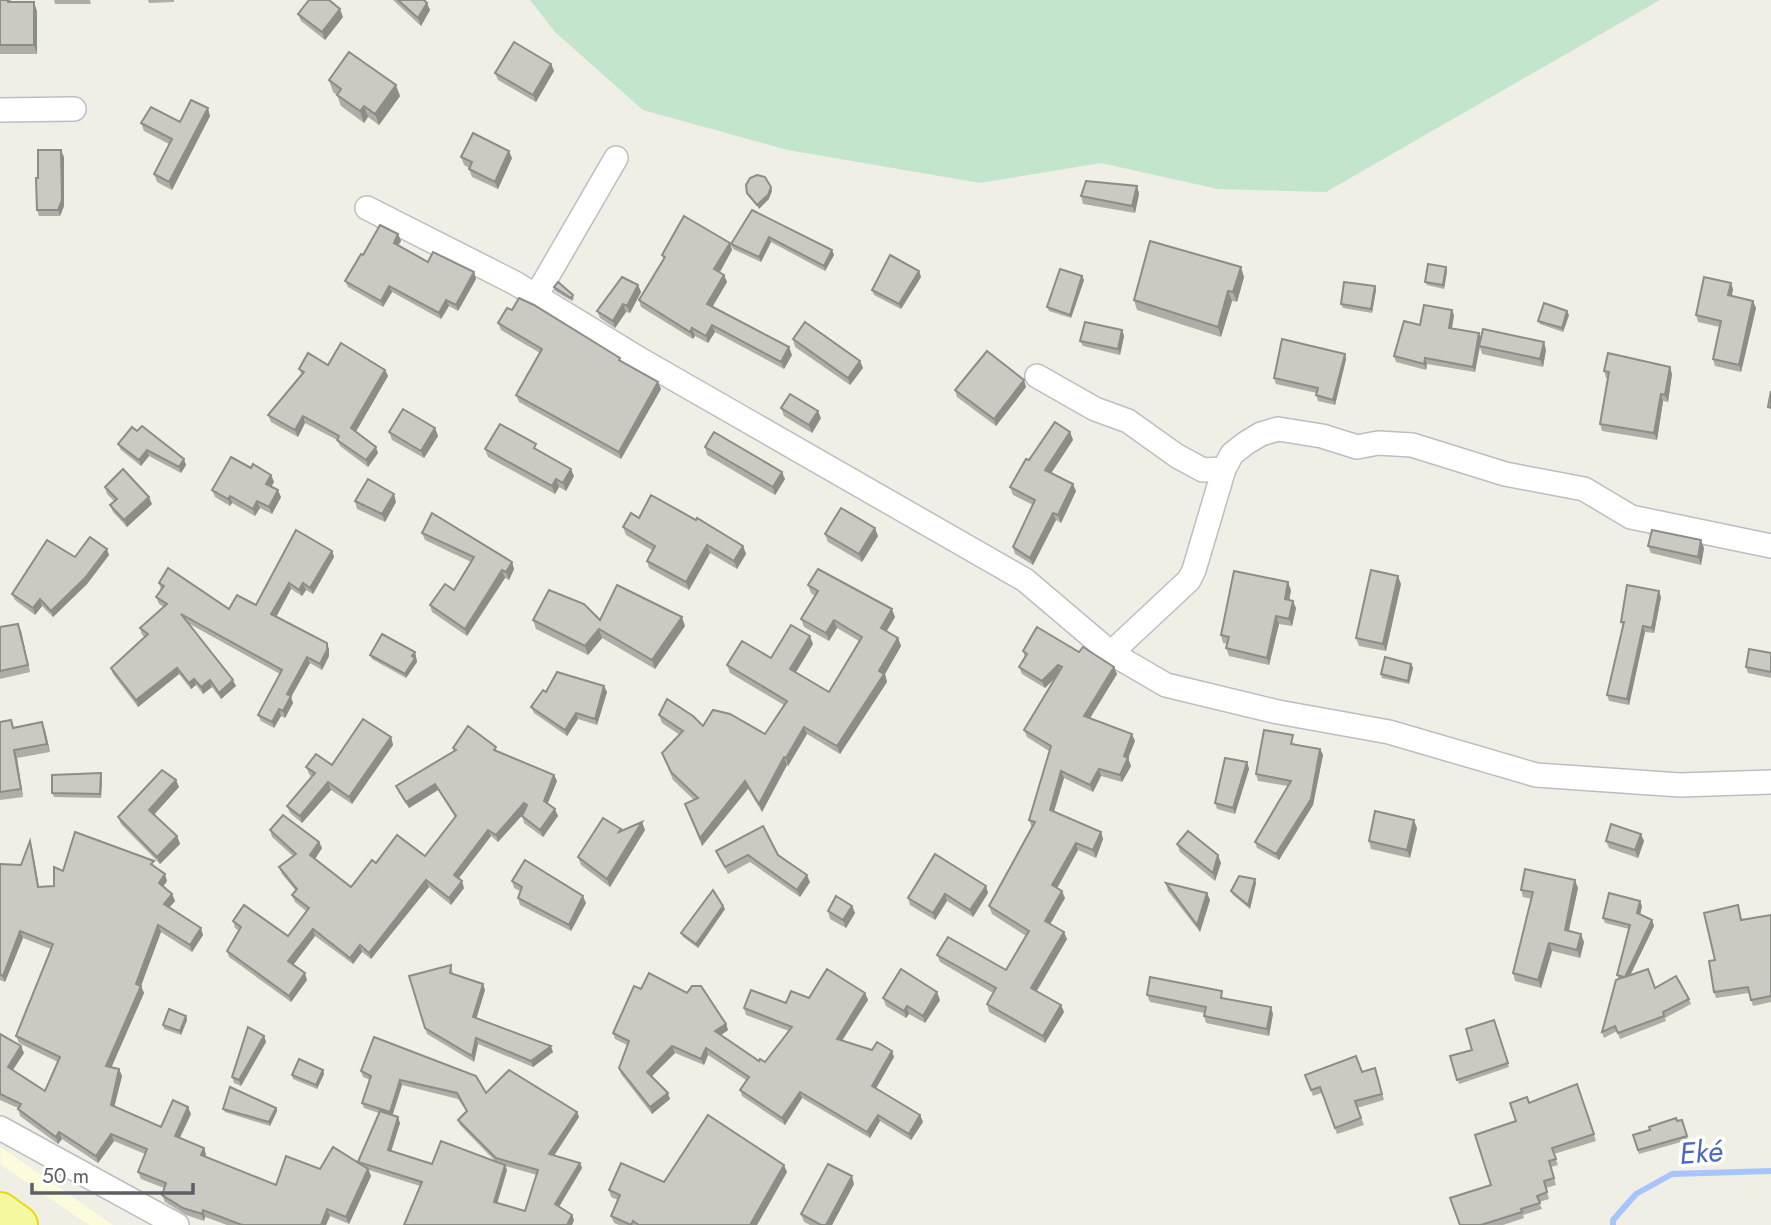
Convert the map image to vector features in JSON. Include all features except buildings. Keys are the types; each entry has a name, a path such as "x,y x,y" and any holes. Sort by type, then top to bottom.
{"highway":[{"path":"0,1212 18,1225"}],"street":[{"path":"0,110 74,109"},
{"path":"536,296 616,158"},
{"path":"367,208 536,296 643,361 1025,580 1111,653 1166,685 1278,712 1389,732 1536,775 1680,785 1771,782"},
{"path":"1037,376 1095,409 1128,421 1177,456 1203,470 1224,469"},
{"path":"1111,653 1189,580 1224,469 1232,454 1261,434 1278,429 1322,436 1357,446 1378,443 1412,445 1505,474 1584,489 1631,517 1771,546"},
{"path":"0,1128 177,1225"}],"shaded area":[{"path":"530,0 1660,0 1326,192 1218,189 1101,163 980,183 788,150 643,110 555,32"},
{"path":"0,1147 113,1225 89,1225 1,1165"}],"waterway":[{"name":"Eké","path":"1613,1225 1613,1220 1636,1194 1672,1174 1771,1171"}]}
